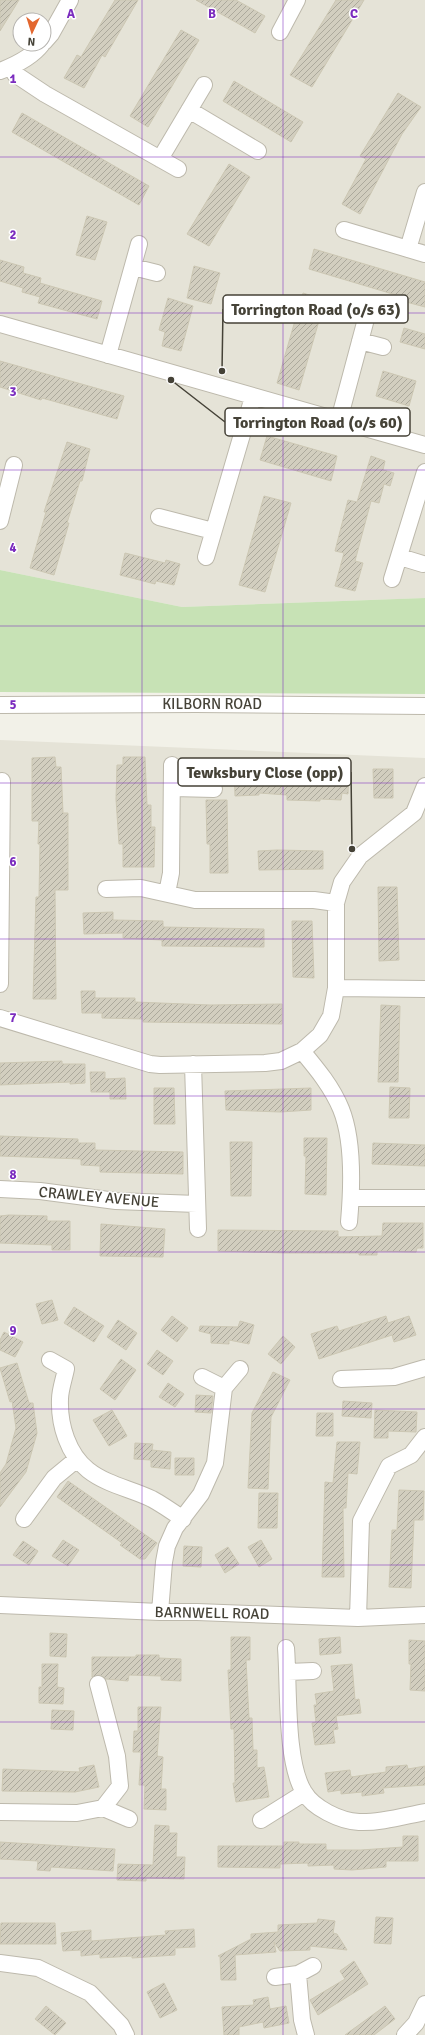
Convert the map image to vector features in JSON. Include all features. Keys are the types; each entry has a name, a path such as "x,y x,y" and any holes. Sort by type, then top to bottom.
{"street":[{"path":"52,32 70,0"},
{"path":"280,32 293,2"},
{"path":"5,69 35,52"},
{"path":"5,69 45,94 178,168"},
{"path":"160,159 204,85"},
{"path":"189,110 258,151"},
{"path":"408,249 425,192"},
{"path":"344,230 425,254"},
{"path":"108,355 139,244"},
{"path":"133,267 157,274"},
{"path":"339,420 366,319"},
{"path":"0,324 192,377 253,397 425,445"},
{"path":"360,342 383,347"},
{"path":"206,556 253,397"},
{"path":"1,511 14,465"},
{"path":"392,579 425,472"},
{"path":"159,517 213,531"},
{"path":"400,557 422,564"},
{"name":"KILBORN ROAD","path":"0,705 196,704 425,706"},
{"path":"167,893 171,873 173,788 172,765"},
{"path":"0,984 0,835 2,780"},
{"path":"0,1018 150,1064 273,1062 281,1061 302,1051 320,1035 331,1016 336,988 336,903 342,882 360,856 420,818 425,786"},
{"path":"173,788 214,789"},
{"path":"106,888 141,888 195,900 314,900 336,903"},
{"path":"336,988 425,989"},
{"path":"302,1051 325,1079 341,1110 348,1137 351,1198 349,1222"},
{"path":"193,1064 198,1229"},
{"name":"CRAWLEY AVENUE","path":"0,1189 40,1191 116,1201 197,1204"},
{"path":"351,1198 425,1198"},
{"path":"50,1360 66,1370 60,1398 61,1422 68,1443 77,1459 89,1471 103,1479 152,1499 183,1519"},
{"path":"341,1379 394,1378 425,1368"},
{"path":"160,1612 164,1562 167,1546 175,1528 201,1494 215,1463 224,1388 240,1369"},
{"path":"202,1377 224,1388"},
{"path":"358,1618 360,1521 389,1466 411,1455 425,1437"},
{"path":"24,1519 54,1478 77,1459"},
{"name":"BARNWELL ROAD","path":"0,1605 358,1618 425,1615"},
{"path":"286,1648 293,1763 304,1793 317,1805 336,1817 358,1822 384,1820 425,1812"},
{"path":"288,1672 313,1670"},
{"path":"98,1684 117,1756 120,1786 103,1808"},
{"path":"261,1820 304,1793"},
{"path":"0,1812 77,1813 103,1808 129,1819"},
{"path":"0,1963 38,1968 90,1993 121,2025 126,2035"},
{"path":"275,1977 298,1974 313,1966"},
{"path":"298,1974 302,2020 306,2035"},
{"path":"405,2035 416,2023 425,2004"}],"shaded area":[{"path":"0,0 425,0 425,598 182,607 0,570"},
{"path":"0,740 425,758 425,2035 0,2035"}],"green space":[{"path":"0,570 182,607 425,598 425,694 0,692"}],"building":[{"path":"0,0 19,0 0,31"},
{"path":"115,0 138,0 105,57 102,55 84,88 64,78 77,55 81,57"},
{"path":"196,0 236,0 265,16 255,33"},
{"path":"336,0 364,0 312,87 290,75"},
{"path":"181,30 199,40 148,127 130,116"},
{"path":"234,81 303,122 291,142 223,101"},
{"path":"398,93 421,107 402,134 360,214 342,204 366,159 360,156"},
{"path":"22,113 149,186 139,205 12,132"},
{"path":"229,164 250,177 209,246 187,234"},
{"path":"87,216 107,222 95,260 76,255"},
{"path":"314,249 425,282 425,307 395,299 396,295 309,269"},
{"path":"0,260 24,267 23,273 41,278 40,283 102,301 97,319 38,303 40,297 22,292 23,288 0,281"},
{"path":"194,266 220,273 211,304 187,298"},
{"path":"303,293 325,300 299,390 277,383"},
{"path":"168,298 193,306 181,351 162,346 165,332 159,330"},
{"path":"404,328 425,334 425,349 400,342"},
{"path":"0,361 124,396 117,419 42,398 41,400 0,387"},
{"path":"383,371 416,381 409,406 376,396"},
{"path":"267,436 337,456 331,481 260,460"},
{"path":"67,442 90,449 82,481 80,481 67,523 69,523 54,575 30,568 46,512 44,512"},
{"path":"371,456 385,461 383,470 394,473 390,486 384,484 379,503 371,501 355,561 363,563 355,591 335,586 344,553 335,551 348,500 357,502"},
{"path":"264,496 291,503 265,592 239,585"},
{"path":"125,553 165,563 166,560 180,564 174,585 156,581 155,584 120,575"},
{"path":"55,757 56,767 61,767 63,813 68,813 68,890 55,890 56,999 33,999 36,897 39,897 40,844 38,844 39,821 32,821 32,758"},
{"path":"123,757 145,757 147,805 151,805 151,827 155,827 154,867 123,867 123,844 119,844 116,799 117,765 123,765"},
{"path":"258,763 282,765 282,767 303,767 303,771 333,772 333,768 349,768 348,794 342,793 341,800 320,799 320,801 287,800 287,795 259,793 259,795 235,796 234,764"},
{"path":"373,769 393,769 393,798 374,798"},
{"path":"206,800 227,800 228,873 210,873 210,844 207,844"},
{"path":"258,851 323,851 323,869 259,870"},
{"path":"378,887 397,887 399,960 379,961"},
{"path":"113,912 113,920 163,921 163,927 264,929 264,947 162,946 162,940 123,938 123,933 84,934 83,913"},
{"path":"292,921 312,921 314,978 293,977"},
{"path":"81,991 95,991 95,998 135,998 135,1002 210,1005 282,1004 282,1024 143,1022 143,1019 102,1018 102,1013 82,1013"},
{"path":"381,1005 400,1006 398,1082 378,1082"},
{"path":"62,1061 62,1064 85,1064 85,1083 70,1084 70,1082 0,1085 0,1063"},
{"path":"90,1072 105,1072 105,1079 125,1078 126,1099 110,1099 110,1092 91,1092"},
{"path":"390,1087 410,1088 409,1118 389,1118"},
{"path":"154,1088 174,1088 175,1124 154,1124"},
{"path":"311,1088 311,1110 280,1112 226,1110 225,1091"},
{"path":"0,1136 78,1139 78,1143 95,1143 95,1150 183,1152 183,1174 100,1172 100,1166 81,1165 81,1159 0,1156"},
{"path":"304,1138 327,1138 326,1195 305,1194 306,1156 304,1156"},
{"path":"230,1142 252,1142 251,1196 231,1196"},
{"path":"373,1143 425,1145 425,1166 372,1164"},
{"path":"0,1216 47,1216 47,1221 70,1221 70,1250 52,1250 52,1245 0,1243"},
{"path":"383,1223 423,1223 423,1248 417,1248 416,1252 377,1251 377,1255 359,1255 359,1253 218,1251 218,1230 338,1231 338,1237 382,1236"},
{"path":"101,1224 165,1229 163,1257 100,1256"},
{"path":"52,1300 58,1320 42,1324 36,1304"},
{"path":"74,1307 104,1326 94,1342 64,1323"},
{"path":"172,1316 188,1328 177,1342 161,1330"},
{"path":"386,1316 388,1323 409,1316 416,1335 394,1342 392,1335 319,1359 311,1334 337,1326 339,1331"},
{"path":"118,1320 137,1333 126,1350 107,1337"},
{"path":"240,1321 254,1325 249,1344 229,1340 229,1344 211,1343 211,1334 199,1331 200,1326 238,1327"},
{"path":"4,1332 23,1342 15,1357 0,1350 0,1340"},
{"path":"283,1336 295,1347 281,1364 268,1354"},
{"path":"157,1350 173,1361 163,1375 147,1364"},
{"path":"121,1359 136,1370 115,1400 100,1389"},
{"path":"17,1363 29,1403 33,1403 37,1433 26,1472 0,1507 0,1473 6,1464 16,1428 12,1401 10,1402 0,1368"},
{"path":"273,1372 290,1380 271,1417 268,1489 248,1488 252,1413"},
{"path":"168,1383 184,1394 175,1407 159,1397"},
{"path":"196,1395 213,1396 211,1413 195,1412"},
{"path":"343,1401 372,1403 371,1418 342,1416"},
{"path":"112,1410 127,1436 109,1446 93,1420"},
{"path":"375,1410 417,1412 416,1432 388,1431 388,1438 374,1438"},
{"path":"317,1413 333,1413 333,1436 316,1436"},
{"path":"337,1442 360,1442 357,1474 348,1473 346,1508 343,1508 344,1577 322,1577 325,1482 333,1483"},
{"path":"135,1443 153,1444 152,1450 171,1452 170,1469 151,1467 151,1460 134,1459"},
{"path":"175,1458 194,1458 194,1475 175,1475"},
{"path":"68,1481 157,1543 145,1559 140,1559 120,1545 122,1543 57,1497"},
{"path":"399,1490 424,1491 423,1520 414,1520 411,1588 389,1587 392,1530 397,1530"},
{"path":"259,1493 278,1493 277,1528 258,1528"},
{"path":"63,1540 79,1550 68,1566 52,1556"},
{"path":"261,1540 272,1559 259,1567 248,1547"},
{"path":"23,1541 38,1551 29,1565 13,1555"},
{"path":"184,1546 202,1547 201,1567 183,1566"},
{"path":"228,1547 239,1564 225,1573 215,1555"},
{"path":"50,1633 67,1634 66,1657 50,1656"},
{"path":"231,1637 250,1637 250,1660 246,1660 249,1718 252,1718 253,1750 257,1750 257,1768 264,1767 269,1797 236,1802 233,1783 235,1783 234,1729 231,1729 228,1670 231,1670"},
{"path":"340,1637 341,1653 320,1655 319,1639"},
{"path":"409,1640 425,1641 425,1691 410,1690 411,1664 409,1664"},
{"path":"136,1655 159,1655 159,1658 181,1659 181,1681 161,1680 161,1676 129,1675 128,1681 106,1679 100,1675 92,1677 92,1657 136,1657"},
{"path":"42,1664 58,1664 57,1687 64,1688 63,1704 39,1703 39,1687 42,1687"},
{"path":"352,1664 355,1700 359,1699 361,1713 336,1716 338,1729 333,1730 335,1743 315,1745 312,1723 316,1722 314,1705 317,1705 315,1694 334,1691 331,1666"},
{"path":"138,1707 161,1707 157,1756 163,1757 161,1789 166,1789 166,1810 144,1809 145,1785 139,1785 141,1752 133,1752 134,1731 138,1731"},
{"path":"52,1710 74,1711 73,1730 51,1729"},
{"path":"94,1765 99,1787 75,1792 2,1791 3,1769 80,1772 79,1768"},
{"path":"407,1765 408,1769 425,1766 425,1785 383,1788 384,1793 362,1796 362,1792 341,1794 341,1790 328,1792 325,1773 350,1770 351,1777 386,1772 386,1767"},
{"path":"155,1825 169,1826 169,1833 177,1833 176,1857 185,1857 184,1879 146,1878 146,1881 117,1880 118,1864 153,1865"},
{"path":"403,1836 418,1836 418,1861 386,1861 386,1867 352,1870 334,1869 334,1865 308,1866 308,1863 280,1864 280,1868 218,1867 218,1846 284,1846 284,1842 299,1842 299,1844 326,1844 326,1850 361,1850 403,1847"},
{"path":"0,1842 115,1849 113,1871 51,1867 50,1871 37,1870 38,1861 0,1859"},
{"path":"376,1917 393,1918 391,1944 374,1943"},
{"path":"318,1919 335,1921 333,1933 337,1934 347,1950 310,1946 310,1950 280,1951 274,1942 276,1952 235,1955 236,1980 221,1980 220,1956 218,1956 251,1939 251,1934 278,1932 278,1925 317,1923"},
{"path":"1,1923 55,1923 56,1944 0,1944"},
{"path":"194,1929 195,1947 175,1948 175,1955 132,1958 132,1956 100,1958 100,1954 81,1956 81,1950 63,1951 61,1933 91,1930 91,1941 166,1935 165,1931"},
{"path":"354,1961 368,1984 318,2015 310,2000 345,1979 340,1971"},
{"path":"164,1983 177,2010 160,2018 147,1992"},
{"path":"268,1997 270,2009 286,2006 289,2023 264,2028 263,2022 239,2027 239,2035 224,2035 222,2007 254,2005 253,2000"},
{"path":"46,2006 66,2023 55,2035 35,2019"},
{"path":"385,2006 395,2019 374,2035 345,2035"}],"place":[{"name":"Torrington Road (o/s 63)","path":"222,371"},
{"name":"Torrington Road (o/s 60)","path":"171,380"},
{"name":"Tewksbury Close (opp)","path":"352,849"}]}
